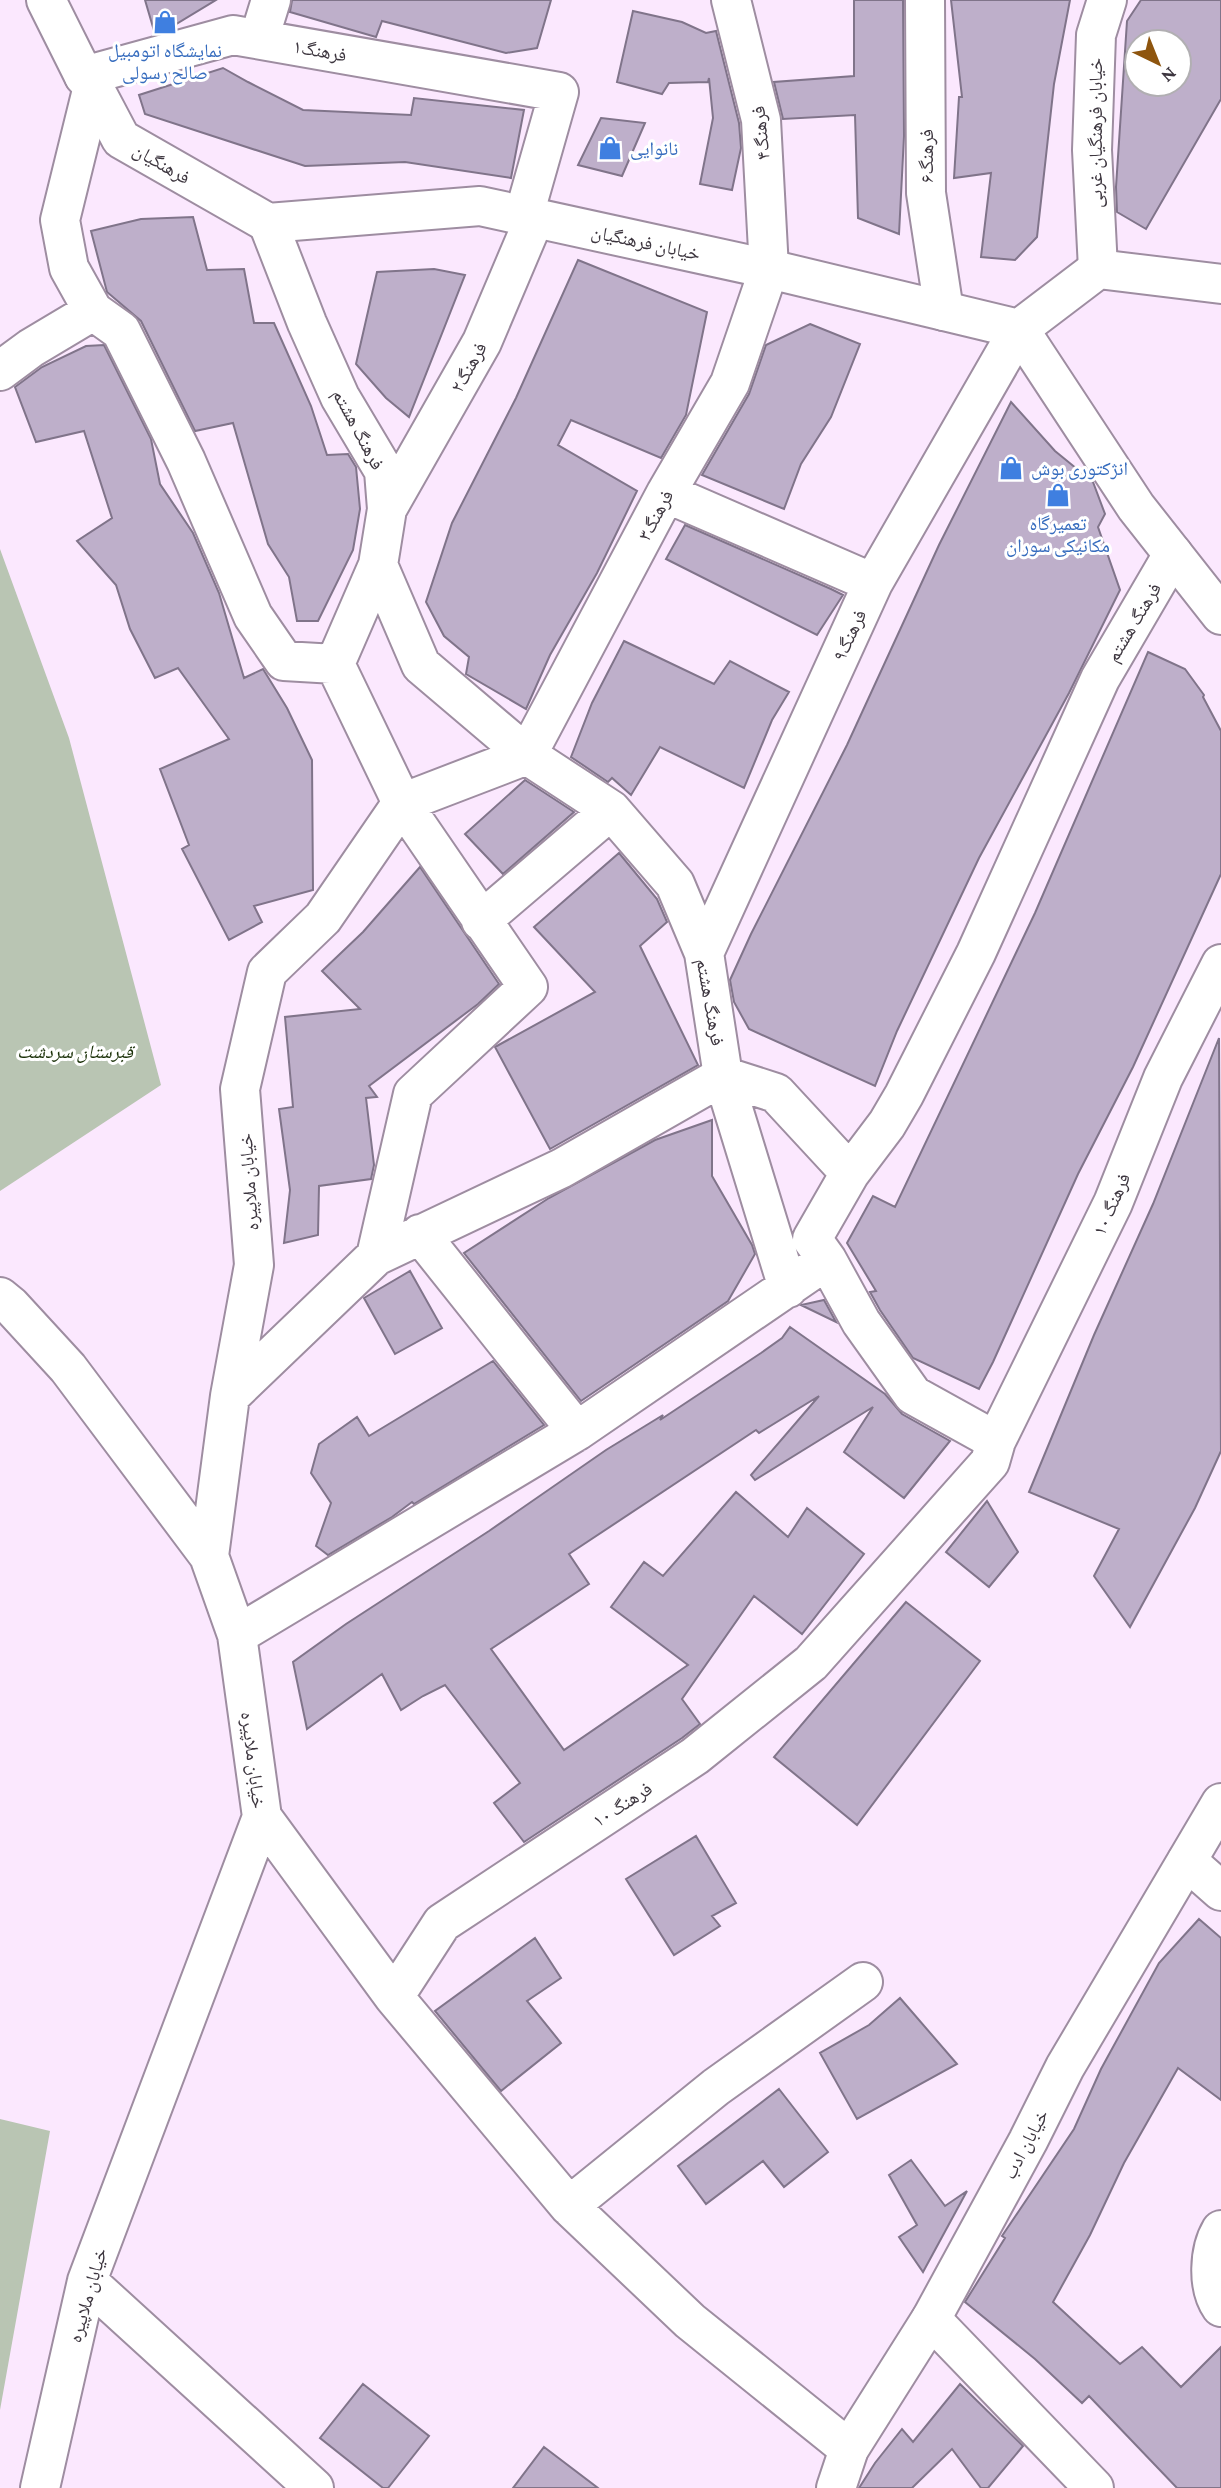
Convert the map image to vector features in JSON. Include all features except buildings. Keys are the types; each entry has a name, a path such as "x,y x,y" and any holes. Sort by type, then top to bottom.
{"street":[{"name":"فرهنگیان","path":"46,0 121,139 268,223"},
{"path":"259,39 271,0"},
{"name":"فرهنگ۴","path":"731,0 761,120 769,269"},
{"name":"فرهنگ۶","path":"925,0 926,193 944,311"},
{"name":"خیابان فرهنگیان غربی","path":"1098,269 1092,150 1096,35 1107,0"},
{"name":"فرهنگ۱","path":"88,81 233,35 559,92"},
{"path":"88,81 60,220 69,268 93,311 121,331 186,461 253,616 284,661 335,664"},
{"name":"فرهنگ۲","path":"387,509 482,342 530,216 559,92"},
{"name":"خیابان فرهنگیان","path":"268,223 480,206 769,269 1019,329"},
{"name":"فرهنگ هشتم","path":"268,223 307,323 340,397 384,471 387,509 377,565 421,665 527,755 611,810 675,884 704,953 723,1076 788,1288"},
{"name":"فرهنگ۳","path":"527,755 666,493 730,383 769,269"},
{"path":"1221,284 1098,269 1019,329 1136,507 1221,615"},
{"path":"0,371 31,348 93,311"},
{"name":"فرهنگ۹","path":"704,953 873,583 1019,329"},
{"path":"666,493 873,583"},
{"name":"فرهنگ هشتم","path":"850,1173 887,1125 904,1095 976,953 1100,679 1173,554"},
{"path":"376,1256 413,1094 528,987 402,803 335,664 377,565"},
{"path":"402,803 527,755"},
{"name":"خیابان ملاپیره","path":"40,2488 87,2281 262,1817 237,1635 209,1556 230,1396 254,1265 240,1089 267,972 323,918 402,803"},
{"path":"481,921 611,810"},
{"name":"فرهنگ ۱۰","path":"394,1997 442,1923 695,1756 811,1663 990,1462 996,1441 1113,1203 1163,1078 1221,964"},
{"path":"230,1396 376,1256 562,1168 723,1076 776,1093 850,1173 812,1238 861,1322 913,1395 996,1441"},
{"path":"420,1234 577,1431"},
{"path":"237,1635 577,1431 827,1260"},
{"path":"0,1297 68,1368 209,1556"},
{"name":"خیابان ادب","path":"836,2488 849,2449 931,2319 1065,2067 1221,1803"},
{"path":"262,1817 394,1997 569,2206 690,2321 849,2449"},
{"path":"1187,1861 1221,1891"},
{"path":"569,2206 716,2087 863,1982"},
{"path":"1221,2230 1213,2244 1211,2270 1217,2302 1221,2307"},
{"path":"87,2281 314,2488"},
{"path":"931,2319 1094,2488"}],"green space":[{"name":"قبرستان سردشت","path":"0,549 69,738 161,1085 0,1191"},
{"path":"0,2119 50,2131 0,2410"}],"place":[{"name":"نمایشگاه اتومبیل صالح رسولی","path":"165,22"},
{"name":"نانوایی","path":"610,148"},
{"name":"انژکتوری بوش","path":"1011,468"},
{"name":"تعمیرگاه مکانیکی سوران","path":"1058,495"}]}
